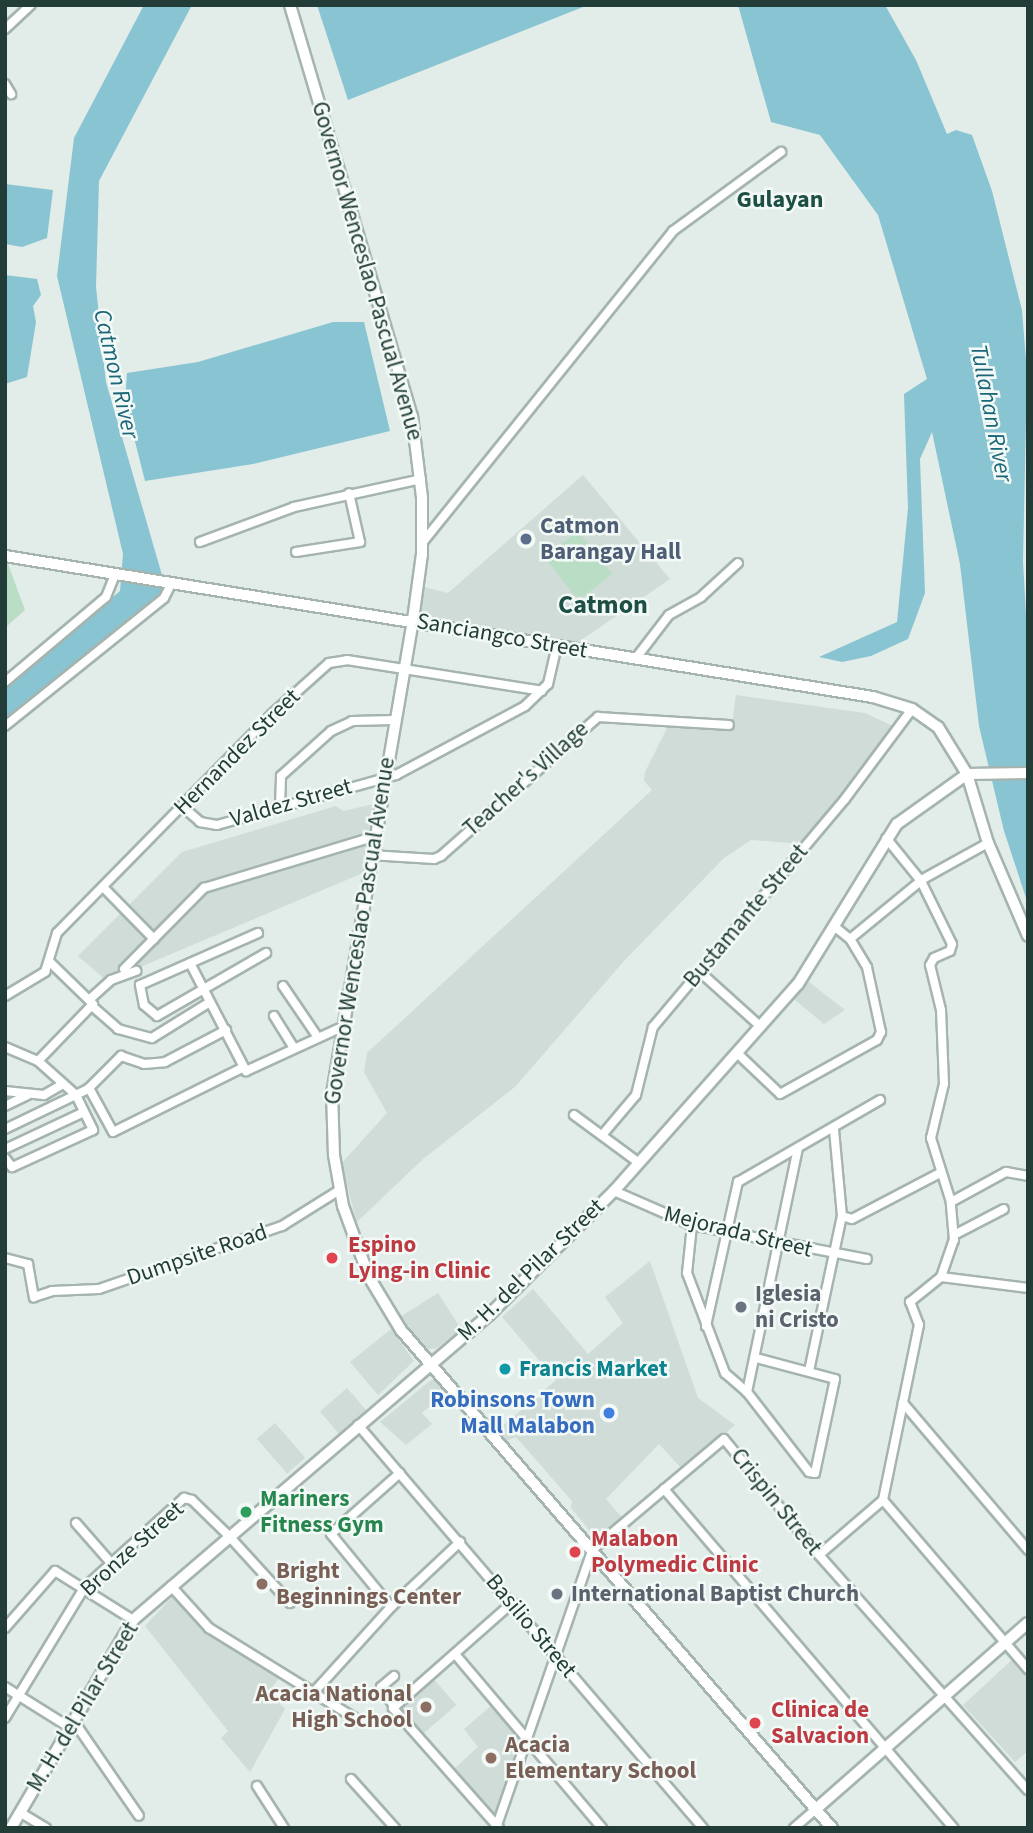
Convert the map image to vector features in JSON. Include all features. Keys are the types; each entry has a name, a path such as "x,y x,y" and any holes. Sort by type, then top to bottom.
{"main road":[{"name":"Governor Wenceslao Pascual Avenue","path":"290,5 412,416 421,479 423,542 413,620 373,837 331,1110 338,1191 369,1277 401,1330 832,1828"},
{"name":"Sanciangco Street","path":"5,555 873,697 912,709 946,737 967,774"},
{"name":"M. H. del Pilar Street","path":"11,1828 133,1620 228,1535 489,1315 614,1191 798,984 835,927 886,838 910,812 967,774 988,770 1028,773"}],"street":[{"path":"5,29 31,5"},
{"path":"5,84 11,94"},
{"path":"423,542 673,231 781,152"},
{"path":"200,542 349,493 421,479"},
{"path":"296,552 360,542 349,493"},
{"path":"636,658 669,615 701,597 738,563"},
{"path":"5,682 106,597 118,575"},
{"path":"5,726 164,598 166,583"},
{"path":"542,691 557,645"},
{"name":"Hernandez Street","path":"51,963 57,933 272,713 329,663 342,659 542,691"},
{"name":"Valdez Street","path":"183,807 207,825 384,779 525,706 542,691"},
{"name":"Bustamante Street","path":"603,1134 636,1095 653,1027 845,799 912,709"},
{"name":"Teacher's Village","path":"370,855 435,859 441,856 598,717 729,725"},
{"path":"280,806 281,776 331,731 352,721 394,720"},
{"path":"967,774 988,843 1028,936"},
{"path":"124,969 204,888 373,837"},
{"path":"819,1555 883,1500 919,1325 910,1302 941,1277 954,1235 951,1202 931,1138 944,1084 941,1010 930,965 934,958 950,951 952,944 921,881 886,838"},
{"path":"850,939 921,881 988,843"},
{"path":"103,887 154,939"},
{"path":"737,1053 780,1094 877,1040 881,1032 869,977 850,939 835,927"},
{"path":"258,933 140,985 145,1004 157,1016 267,953"},
{"path":"5,996 45,972 51,963 118,1029 147,1038 210,1002"},
{"path":"190,963 244,1067"},
{"path":"38,1061 111,980 136,971"},
{"path":"699,972 761,1027"},
{"path":"284,986 317,1036"},
{"path":"274,1016 293,1047"},
{"path":"89,1088 113,1132 244,1067 255,1070 293,1047 342,1027"},
{"path":"5,1129 89,1088 121,1056 144,1064 165,1062 226,1030"},
{"path":"5,1047 38,1061 76,1095 90,1133 12,1167 5,1158"},
{"path":"5,1091 44,1095 63,1084"},
{"path":"5,1106 31,1094"},
{"path":"706,1326 738,1182 834,1129 880,1100"},
{"path":"5,1149 84,1112"},
{"path":"574,1115 639,1163"},
{"path":"809,1371 842,1216 834,1129"},
{"path":"747,1392 798,1149"},
{"path":"951,1202 1006,1172 1028,1175"},
{"path":"842,1216 852,1219 940,1173"},
{"name":"Dumpsite Road","path":"5,1258 28,1264 33,1297 99,1289 282,1226 338,1191"},
{"name":"Mejorada Street","path":"614,1191 692,1225 833,1255 867,1259"},
{"path":"954,1235 1004,1209"},
{"path":"692,1225 687,1273 725,1373 747,1392 809,1472 815,1473 835,1379 756,1358"},
{"path":"941,1277 1028,1288"},
{"path":"903,1403 1028,1550"},
{"name":"Basilio Street","path":"358,1425 703,1828"},
{"name":"Crispin Street","path":"592,1550 720,1440 727,1441 819,1555 1028,1790"},
{"path":"391,1607 331,1534 400,1474"},
{"path":"664,1489 954,1828"},
{"name":"Bronze Street","path":"5,1718 84,1588 184,1499 192,1500 228,1535"},
{"path":"883,1500 1028,1669"},
{"path":"76,1523 111,1563"},
{"path":"228,1535 290,1603"},
{"path":"314,1692 391,1607 460,1542"},
{"path":"497,1827 592,1550"},
{"path":"6,1625 55,1571 133,1620"},
{"path":"171,1586 209,1628 363,1723"},
{"path":"393,1707 512,1603"},
{"path":"794,1828 1028,1623"},
{"path":"455,1654 602,1828"},
{"path":"394,1676 381,1687 393,1707 497,1827"},
{"path":"5,1687 71,1724 139,1816"},
{"path":"351,1779 394,1828"},
{"path":"257,1786 281,1827"},
{"path":"21,1813 46,1828"}],"shaded area":[{"path":"583,475 670,579 577,643 421,616 424,587 448,593"},
{"path":"736,695 865,713 893,726 803,844 751,840 724,858 623,962 516,1086 423,1159 357,1222 341,1164 387,1113 364,1072 367,1053 652,790 644,781 645,772 669,724 731,730"},
{"path":"374,804 363,873 107,981 78,956 182,852 336,806 343,811"},
{"path":"809,982 845,1010 824,1024 794,999"},
{"path":"650,1261 698,1398 735,1425 683,1470 659,1444 606,1499 624,1520 599,1542 571,1508 572,1501 516,1437 506,1441 497,1431 556,1380 502,1317 533,1289 588,1354 623,1323 605,1297"},
{"path":"438,1293 461,1329 437,1348 424,1350 400,1317"},
{"path":"391,1329 414,1361 378,1395 350,1362"},
{"path":"431,1380 438,1380 448,1390 422,1413 432,1424 406,1445 380,1422"},
{"path":"347,1388 369,1413 341,1437 320,1412"},
{"path":"275,1423 305,1458 287,1473 257,1439"},
{"path":"175,1594 213,1636 282,1674 269,1692 285,1709 250,1772 221,1738 228,1731 145,1626"},
{"path":"1014,1658 1028,1673 1028,1751 1015,1762 963,1705"},
{"name":"Acacia National High School","path":"432,1677 456,1705 420,1736 396,1708"},
{"name":"Acacia Elementary School","path":"492,1705 522,1739 494,1816 454,1769 478,1747 464,1729"}],"green space":[{"path":"578,531 612,574 583,597 575,596 544,557"},
{"path":"7,561 25,610 6,627 5,562"}],"water":[{"path":"144,5 192,5 99,181 96,287 106,382 162,575 163,592 5,720 5,687 120,591 123,554 57,276 74,138"},
{"path":"317,5 588,5 348,100"},
{"name":"Tullahan River","path":"738,5 885,5 916,60 947,134 956,130 972,135 992,191 1022,310 1027,373 1023,561 1028,651 1028,904 1004,831 979,726 960,564 932,432 920,459 925,593 908,639 871,656 842,662 819,657 897,622 908,508 904,394 927,379 878,215 820,135 771,122"},
{"path":"5,184 53,190 47,238 22,247 5,244"},
{"path":"5,275 37,279 41,295 33,306 36,322 27,377 5,384"},
{"path":"333,322 364,322 390,431 253,464 145,481 125,402 127,373 198,362"}],"place":[{"name":"Catmon Barangay Hall","path":"526,539"},
{"name":"Espino Lying-in Clinic","path":"332,1258"},
{"name":"Iglesia ni Cristo","path":"741,1307"},
{"name":"Francis Market","path":"505,1369"},
{"name":"Robinsons Town Mall Malabon","path":"609,1413"},
{"name":"Mariners Fitness Gym","path":"246,1512"},
{"name":"Malabon Polymedic Clinic","path":"575,1552"},
{"name":"Bright Beginnings Center","path":"262,1584"},
{"name":"International Baptist Church","path":"557,1594"},
{"name":"Acacia National High School","path":"426,1707"},
{"name":"Clinica de Salvacion","path":"755,1723"},
{"name":"Acacia Elementary School","path":"491,1758"}],"district":[{"name":"Gulayan","path":"780,200"},
{"name":"Catmon","path":"603,605"}],"water label":[{"name":"Catmon River","path":"116,374"}]}
